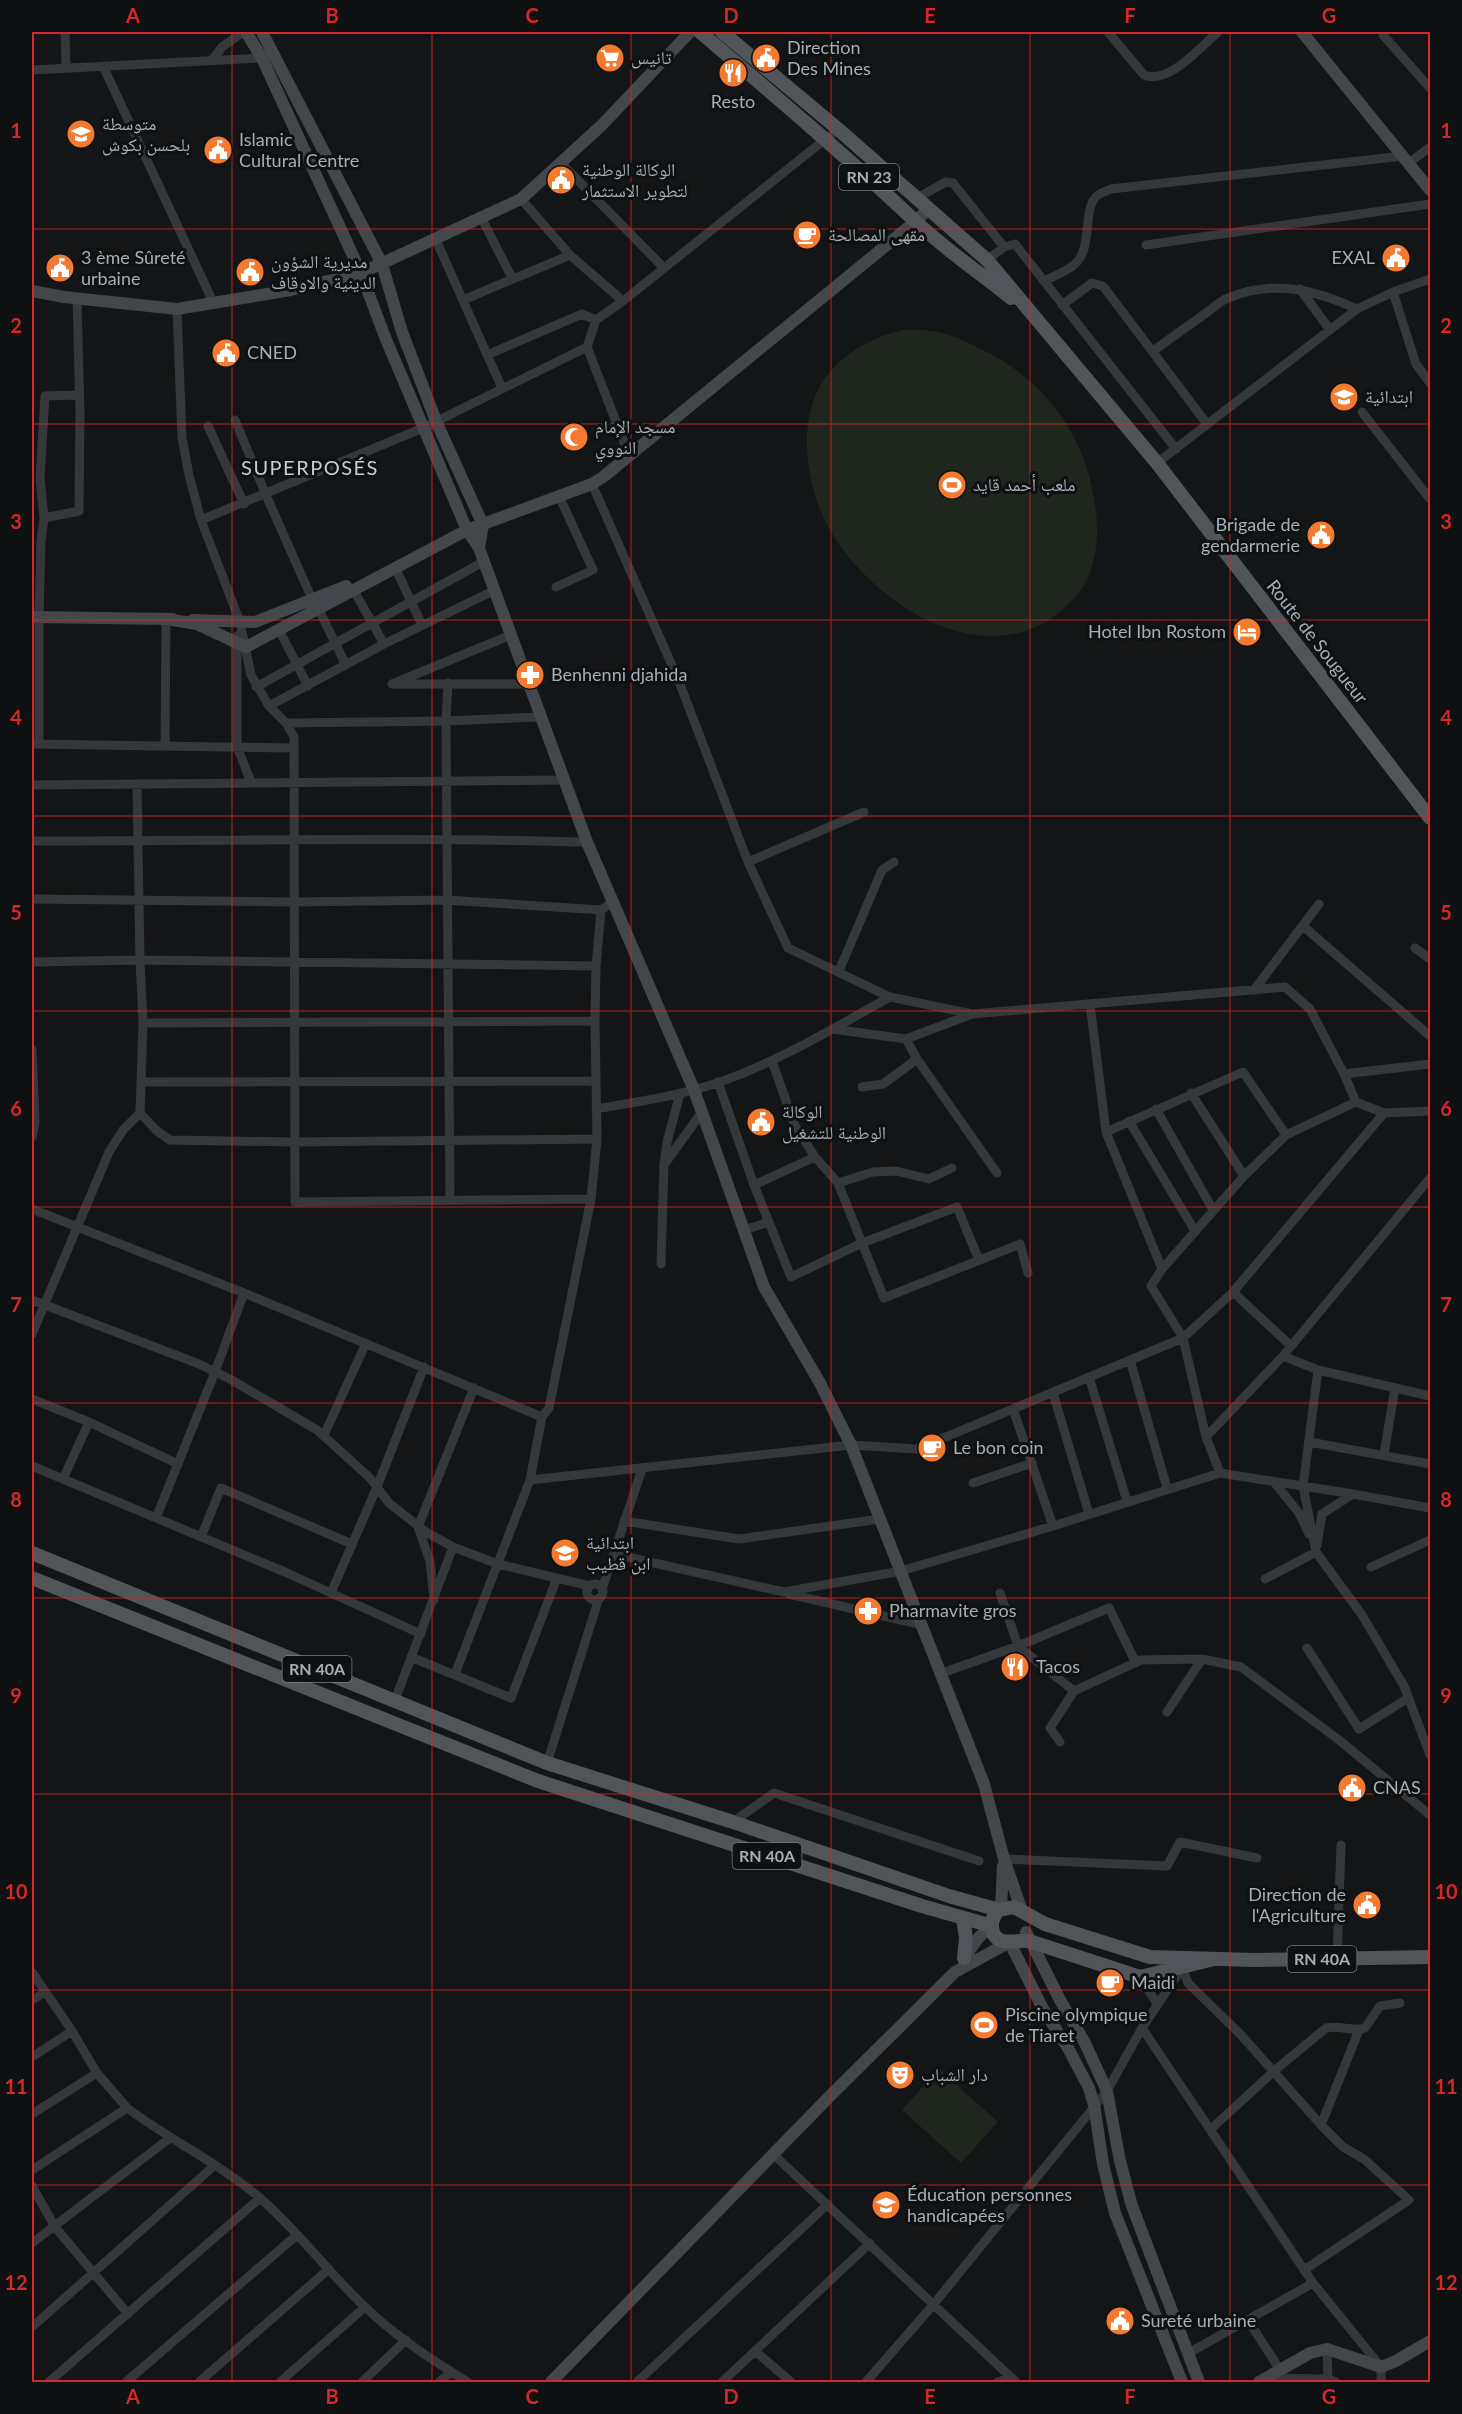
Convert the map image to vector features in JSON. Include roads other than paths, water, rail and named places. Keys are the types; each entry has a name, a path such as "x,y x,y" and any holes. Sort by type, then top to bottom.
{"main road":[{"path":"244,32 262,58 361,273 423,428 467,530 479,548 562,780 694,1090 764,1287 820,1383 851,1445 984,1784 1004,1859 1028,1923 1019,1940 956,1972"},
{"path":"262,32 382,264 402,332 436,421 483,525 479,548"},
{"path":"32,291 177,309 291,290 361,273 521,199 602,125 690,32"},
{"name":"RN 23","path":"700,32 826,139 896,201 916,222 1038,320"},
{"name":"RN 23","path":"722,32 838,129 987,260 1038,320"},
{"path":"1302,32 1431,190"},
{"path":"35,617 255,622 315,604 353,589 467,530 592,484 916,222 928,209"},
{"name":"Route de Sougueur","path":"1038,320 1157,463 1431,818"},
{"path":"166,619 197,624 241,645 279,630 315,604 395,567"},
{"name":"RN 40A","path":"32,1553 546,1763 733,1822 949,1896 1000,1910"},
{"name":"RN 40A","path":"32,1578 538,1781 992,1927"},
{"path":"1000,1910 1004,1859"},
{"path":"1023,1912 1014,1907 1000,1910 993,1917 992,1927 997,1938 1019,1940 1140,1977"},
{"name":"RN 40A","path":"1023,1912 1045,1924 1150,1957 1337,1959 1431,1957"},
{"path":"963,1918 966,1938 964,1958"},
{"path":"551,2382 956,1972 980,1936 992,1927"},
{"path":"1019,1940 1085,2043 1107,2091 1120,2161 1132,2206 1198,2382"},
{"path":"1019,1940 1043,2009 1068,2048 1089,2088 1115,2213 1182,2382"},
{"name":"RN 40A","path":"1140,1977 1214,1959"},
{"path":"1263,2380 1310,2353 1327,2349 1381,2367 1431,2341"}],"street":[{"path":"65,32 66,68"},
{"path":"213,59 222,47 244,32"},
{"path":"1108,32 1144,75 1151,78 1170,74 1218,32"},
{"path":"1383,35 1431,88"},
{"path":"32,70 262,58"},
{"path":"103,66 214,304"},
{"path":"629,455 587,347 596,320 623,301 838,129"},
{"path":"1044,281 1077,262 1083,253 1089,233 1092,203 1098,195 1112,189 1406,159 1431,147"},
{"path":"561,162 663,267"},
{"path":"916,198 946,182 953,183 1004,247"},
{"path":"521,199 570,255 623,301"},
{"path":"1146,245 1431,204"},
{"path":"481,217 512,278"},
{"path":"436,240 502,388"},
{"path":"987,260 1004,247 1015,244 1176,449"},
{"path":"463,300 570,255"},
{"path":"1157,463 1357,309 1394,292 1431,279"},
{"path":"1062,305 1092,283 1103,286 1207,424"},
{"path":"1153,351 1226,298 1250,291 1271,288 1300,289 1326,295 1357,309"},
{"path":"1300,289 1330,330"},
{"path":"1394,292 1416,364 1431,383"},
{"path":"44,518 79,511 81,414 77,298"},
{"path":"177,309 182,438 201,520 240,622 237,747 251,782"},
{"path":"487,355 582,314 596,320"},
{"path":"201,520 423,428 587,347"},
{"path":"79,395 45,396 40,478 44,518 35,617 35,744 294,748"},
{"path":"1362,412 1431,499"},
{"path":"235,420 315,604 346,665"},
{"path":"208,426 244,504"},
{"path":"592,484 678,679 748,862 788,948 890,996 972,1014"},
{"path":"556,587 593,570 559,496"},
{"path":"256,687 483,562"},
{"path":"395,567 422,625"},
{"path":"353,589 384,644"},
{"path":"269,706 384,644 495,590"},
{"path":"165,747 166,619"},
{"path":"279,630 308,686"},
{"path":"511,634 392,684 528,684"},
{"path":"241,645 256,687 269,706 286,723 294,737 295,1202 591,1199"},
{"path":"448,683 446,721 450,1200"},
{"path":"286,723 539,717"},
{"path":"32,785 562,780"},
{"path":"32,1334 109,1152 123,1130 140,1113 143,1023 138,900 137,785"},
{"path":"748,862 864,812"},
{"path":"32,841 294,842 447,838 587,842"},
{"path":"839,971 882,870 894,862"},
{"path":"32,899 294,902 447,900 601,910 614,901"},
{"path":"1254,990 1319,904"},
{"path":"455,1674 530,1480 542,1417 549,1408 591,1199 597,1139 595,1021 596,966 601,910"},
{"path":"1303,926 1431,1036"},
{"path":"1416,948 1431,959"},
{"path":"32,962 140,960 596,966"},
{"path":"832,1029 906,1039 972,1014 1285,987 1310,1009 1356,1102 1384,1113 1431,1111"},
{"path":"596,1109 680,1094 718,1082 772,1061 890,996"},
{"path":"1090,1004 1106,1132 1162,1269"},
{"path":"143,1023 595,1021"},
{"path":"906,1039 917,1059 997,1173"},
{"path":"32,1049 35,1122 32,1137"},
{"path":"1344,1074 1427,1064 1431,1054"},
{"path":"862,1087 883,1083 917,1059"},
{"path":"772,1061 795,1126 815,1157 838,1183 884,1298 1020,1244 1028,1273"},
{"path":"1106,1132 1243,1072 1286,1135"},
{"path":"142,1082 595,1082"},
{"path":"718,1082 754,1185 791,1276 862,1243 957,1207 979,1260"},
{"path":"1191,1093 1244,1176"},
{"path":"661,1264 664,1164 667,1142 680,1094"},
{"path":"1220,1473 1206,1437 1183,1338 1151,1286 1162,1269 1213,1210 1286,1135 1356,1102"},
{"path":"1156,1109 1213,1210"},
{"path":"664,1164 702,1112"},
{"path":"140,1113 157,1131 170,1140 295,1142 597,1139"},
{"path":"530,1480 851,1445 917,1449 1183,1338 1233,1292 1384,1113"},
{"path":"1129,1121 1196,1231"},
{"path":"754,1185 815,1157"},
{"path":"838,1183 873,1172 896,1171 929,1179 952,1168"},
{"path":"1206,1437 1291,1346 1431,1178"},
{"path":"32,1209 244,1293 542,1417"},
{"path":"744,1230 769,1222"},
{"path":"1233,1292 1291,1346"},
{"path":"156,1518 244,1293"},
{"path":"32,1299 215,1372 324,1435 377,1487 389,1503 418,1527 453,1547 498,1564 590,1586 597,1584 601,1593"},
{"path":"324,1435 366,1343"},
{"path":"1282,1356 1318,1370 1431,1396"},
{"path":"1130,1360 1167,1488"},
{"path":"331,1593 377,1487 424,1367"},
{"path":"1316,1552 1303,1486 1318,1370"},
{"path":"1089,1377 1127,1502"},
{"path":"434,1600 429,1560 418,1527 474,1388"},
{"path":"1384,1454 1395,1388"},
{"path":"1053,1393 1089,1514"},
{"path":"32,1399 89,1422 178,1464"},
{"path":"1014,1409 1053,1526"},
{"path":"63,1479 89,1422"},
{"path":"1309,1442 1431,1464"},
{"path":"973,1484 1032,1463"},
{"path":"32,1466 331,1593 421,1634"},
{"path":"546,1763 642,1469"},
{"path":"784,1592 901,1571 1220,1473 1431,1508"},
{"path":"1274,1482 1299,1513 1316,1552 1362,1615 1404,1686 1431,1755"},
{"path":"201,1537 221,1488 352,1544"},
{"path":"1316,1552 1322,1514 1353,1494"},
{"path":"624,1521 739,1539 880,1519"},
{"path":"1371,1567 1431,1540"},
{"path":"395,1700 453,1547"},
{"path":"1265,1579 1316,1552"},
{"path":"614,1554 923,1625"},
{"path":"411,1657 511,1698 557,1578"},
{"path":"1000,1593 1018,1646 1074,1691"},
{"path":"942,1673 1018,1646 1109,1608 1136,1663"},
{"path":"1307,1648 1359,1729 1408,1698"},
{"path":"1167,1712 1202,1659"},
{"path":"1060,1742 1050,1728 1074,1691 1141,1660 1202,1659 1241,1667 1339,1740 1431,1815"},
{"path":"733,1822 774,1793 979,1861"},
{"path":"1416,1803 1431,1803"},
{"path":"1004,1859 1167,1866 1180,1842 1257,1858"},
{"path":"1337,1959 1341,1845"},
{"path":"866,2382 933,2305 1094,2104 1107,2091 1142,2028 1182,1968"},
{"path":"1182,1968 1188,1983 1241,2035 1343,2147 1364,2159 1409,2200 1304,2270"},
{"path":"32,1972 97,2073 127,2108 170,2138 215,2165 260,2198 365,2307 406,2340 468,2382"},
{"path":"1140,1977 1158,2005"},
{"path":"32,2000 45,1992"},
{"path":"1210,2128 1326,2028 1336,2026 1359,2030 1365,2028 1380,2006 1400,2003"},
{"path":"1142,2028 1313,2283 1381,2367 1381,2382"},
{"path":"1322,2125 1359,2030"},
{"path":"32,2057 72,2031"},
{"path":"32,2114 97,2073"},
{"path":"32,2170 127,2108"},
{"path":"32,2243 170,2138"},
{"path":"774,2155 1014,2380"},
{"path":"32,2327 215,2165"},
{"path":"32,2186 55,2227 128,2314"},
{"path":"49,2382 260,2198"},
{"path":"637,2382 828,2205"},
{"path":"126,2382 297,2235"},
{"path":"722,2382 870,2243"},
{"path":"199,2382 329,2269"},
{"path":"1187,2354 1313,2283"},
{"path":"280,2382 365,2307"},
{"path":"1248,2320 1280,2370"},
{"path":"362,2382 406,2340"},
{"path":"1263,2380 1332,2381 1327,2349"},
{"path":"755,2351 791,2382"},
{"path":"439,2382 451,2372"},
{"path":"997,2382 1014,2380"}],"place":[{"name":"تانيس","path":"610,58"},
{"name":"Direction Des Mines","path":"766,58"},
{"name":"Resto","path":"733,73"},
{"name":"متوسطة بلحسن بكوش","path":"81,134"},
{"name":"Islamic Cultural Centre","path":"218,150"},
{"name":"الوكالة الوطنية لتطوير الاستثمار","path":"561,180"},
{"name":"مقهى المصالحة","path":"807,235"},
{"name":"EXAL","path":"1396,258"},
{"name":"3 ème Sûreté urbaine","path":"60,268"},
{"name":"مديرية الشؤون الدينية والاوقاف","path":"250,272"},
{"name":"CNED","path":"226,353"},
{"name":"ابتدائية","path":"1344,397"},
{"name":"مسجد الإمام النووي","path":"574,437"},
{"name":"ملعب أحمد قايد","path":"952,485"},
{"name":"Brigade de gendarmerie","path":"1321,535"},
{"name":"Hotel Ibn Rostom","path":"1247,632"},
{"name":"Benhenni djahida","path":"530,675"},
{"name":"الوكالة الوطنية للتشغيل","path":"761,1122"},
{"name":"Le bon coin","path":"932,1448"},
{"name":"ابتدائية ابن قطيب","path":"565,1553"},
{"name":"Pharmavite gros","path":"868,1611"},
{"name":"Tacos","path":"1015,1667"},
{"name":"CNAS","path":"1352,1788"},
{"name":"Direction de l'Agriculture","path":"1367,1905"},
{"name":"Maidi","path":"1110,1983"},
{"name":"Piscine olympique de Tiaret","path":"984,2025"},
{"name":"دار الشباب","path":"900,2075"},
{"name":"Éducation personnes handicapées","path":"886,2205"},
{"name":"Sureté urbaine","path":"1120,2321"}],"district":[{"name":"SUPERPOSÉS","path":"310,468"}]}
